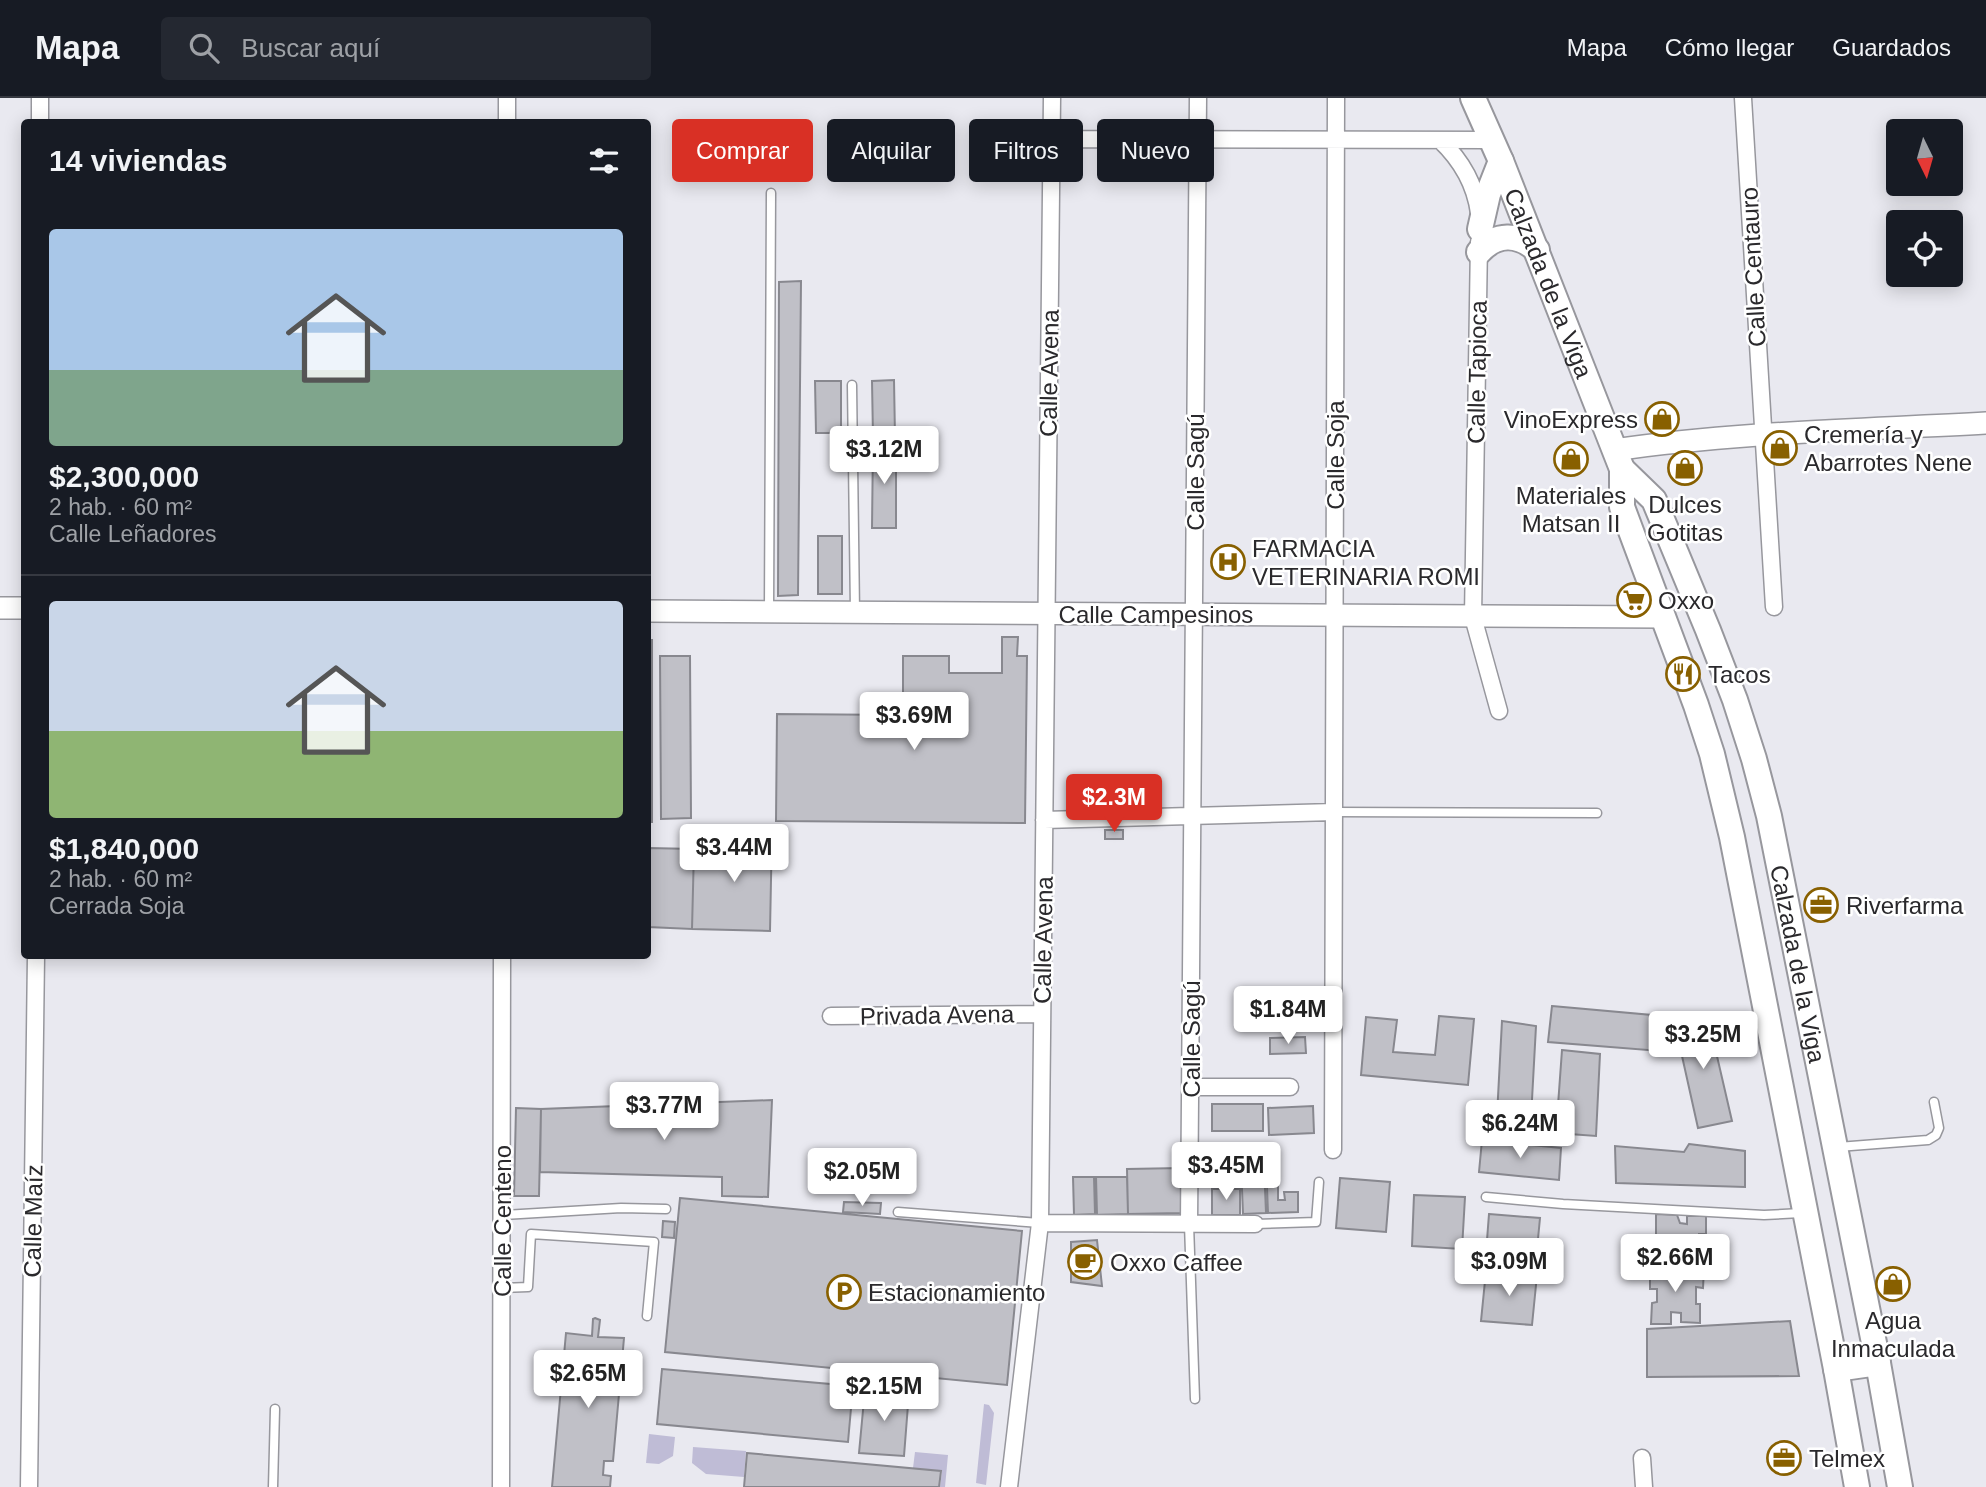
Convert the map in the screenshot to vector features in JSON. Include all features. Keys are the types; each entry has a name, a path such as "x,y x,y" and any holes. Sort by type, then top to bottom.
{"main road":[{"name":"Calzada de la Viga","path":"1473,98 1497,150 1618,460 1622,507 1712,754 1732,837 1857,1487"},
{"path":"1497,150 1479,240 1489,242 1503,237 1522,239 1537,250"},
{"name":"Calzada de la Viga","path":"1618,460 1654,500 1708,630 1754,759 1769,816 1878,1363 1900,1487"},
{"path":"1836,1369 1878,1363"}],"street":[{"path":"40,98 40,119"},
{"path":"507,98 507,119"},
{"name":"Calle Avena","path":"1051,119 1052,98"},
{"name":"Calle Sagú","path":"1198,98 1198,119"},
{"name":"Calle Soja","path":"1333,1150 1336,98"},
{"name":"Calle Centauro","path":"1743,98 1773,607"},
{"path":"1214,139 1440,140 1497,150"},
{"name":"Calle Tapioca","path":"1440,140 1461,164 1478,203 1473,617 1499,711"},
{"name":"Calle Avena","path":"1009,1487 1040,1223 1051,182"},
{"name":"Calle Sagú","path":"1189,1224 1198,182"},
{"path":"1618,460 1661,443 1986,423"},
{"path":"0,608 21,608"},
{"name":"Calle Campesinos","path":"651,611 1664,617"},
{"path":"1044,820 1334,812"},
{"name":"Calle Maíz","path":"29,1487 36,959"},
{"name":"Calle Centeno","path":"501,1487 502,959"},
{"name":"Privada Avena","path":"831,1016 1042,1014"},
{"path":"1190,1087 1290,1087"},
{"path":"1040,1223 1255,1224"},
{"path":"1642,1458 1644,1487"}],"lane":[{"path":"769,611 771,193"},
{"path":"852,385 855,612"},
{"path":"1334,812 1597,813"},
{"path":"1835,1147 1928,1140 1936,1135 1939,1128 1934,1102"},
{"path":"1255,1224 1316,1222 1319,1182"},
{"path":"1486,1197 1764,1216 1804,1212"},
{"path":"502,1215 621,1208 666,1209"},
{"path":"898,1212 1040,1223"},
{"path":"1189,1224 1195,1399"},
{"path":"502,1288 528,1287 531,1234 654,1242 647,1316"},
{"path":"273,1487 275,1409"}],"shaded area":[{"path":"984,1404 989,1405 994,1413 986,1485 976,1483"},
{"path":"649,1434 675,1437 673,1456 659,1464 646,1463"},
{"path":"693,1447 746,1451 744,1477 706,1474 692,1463"},
{"path":"915,1452 948,1455 945,1487 940,1487 942,1471 913,1468"}],"building":[{"path":"801,281 798,595 778,596 779,282"},
{"path":"894,380 895,437 873,437 872,381"},
{"path":"815,381 841,381 841,433 816,433"},
{"path":"873,444 896,444 896,528 872,528"},
{"path":"818,536 842,536 842,594 818,594"},
{"path":"1002,637 1018,637 1017,656 1027,656 1025,823 776,821 777,714 903,715 903,656 949,656 949,673 1002,673"},
{"path":"651,640 652,640 651,699"},
{"path":"660,656 690,656 691,818 661,819"},
{"path":"651,699 652,699 651,762"},
{"path":"651,762 652,762 651,822"},
{"path":"737,828 772,829 770,931 692,929 694,849 737,850"},
{"path":"1105,830 1123,830 1123,839 1105,839"},
{"path":"651,848 694,849 692,929 651,927"},
{"path":"1552,1006 1663,1016 1660,1051 1548,1042"},
{"path":"1707,1013 1732,1121 1698,1128 1674,1020"},
{"path":"1439,1016 1474,1019 1468,1085 1361,1075 1366,1017 1397,1020 1393,1052 1435,1055"},
{"path":"1502,1021 1536,1026 1531,1118 1497,1116"},
{"path":"1305,1037 1306,1053 1270,1054 1270,1038"},
{"path":"1562,1050 1600,1054 1596,1136 1556,1133"},
{"path":"772,1100 768,1197 722,1196 722,1177 540,1172 541,1109"},
{"path":"1212,1104 1263,1104 1263,1131 1212,1131"},
{"path":"1313,1106 1314,1133 1269,1135 1268,1108"},
{"path":"516,1108 541,1109 539,1196 514,1196"},
{"path":"1482,1140 1561,1148 1559,1180 1479,1172"},
{"path":"1689,1144 1745,1151 1745,1187 1616,1183 1615,1146 1684,1152"},
{"path":"1264,1164 1266,1213 1243,1214 1241,1165"},
{"path":"1181,1168 1181,1213 1128,1214 1127,1169"},
{"path":"1073,1177 1094,1177 1095,1214 1074,1215"},
{"path":"1096,1177 1127,1177 1128,1214 1097,1215"},
{"path":"1340,1178 1390,1182 1386,1232 1336,1228"},
{"path":"1278,1186 1278,1200 1285,1200 1284,1192 1298,1192 1298,1212 1268,1213 1267,1187"},
{"path":"1212,1189 1240,1189 1240,1215 1212,1215"},
{"path":"1414,1195 1465,1197 1462,1249 1412,1246"},
{"name":"Estacionamiento","path":"680,1198 1022,1231 1007,1385 665,1352"},
{"path":"844,1202 881,1203 880,1214 843,1212"},
{"path":"1489,1214 1540,1218 1535,1270 1485,1266"},
{"path":"1656,1214 1677,1215 1680,1223 1687,1224 1687,1216 1706,1216 1706,1234 1699,1234 1698,1255 1703,1255 1704,1268 1685,1267 1686,1263 1673,1262 1675,1265 1650,1264 1653,1248 1661,1246 1660,1237 1656,1235"},
{"path":"663,1221 675,1222 674,1238 662,1237"},
{"name":"Oxxo Caffee","path":"1097,1240 1102,1286 1071,1282 1071,1242"},
{"path":"1650,1264 1675,1265 1674,1278 1684,1279 1685,1267 1704,1268 1703,1288 1696,1287 1700,1323 1681,1322 1681,1313 1671,1312 1671,1324 1651,1324 1652,1303 1657,1302 1657,1289 1650,1289"},
{"path":"1486,1271 1537,1275 1532,1325 1481,1321"},
{"path":"595,1318 600,1320 598,1337 624,1338 613,1461 604,1461 603,1475 611,1476 610,1487 552,1487 566,1333 592,1336"},
{"path":"1790,1321 1799,1376 1647,1377 1647,1329"},
{"path":"662,1369 853,1386 848,1442 657,1424"},
{"path":"865,1389 909,1392 904,1456 859,1453"},
{"path":"747,1453 941,1471 939,1487 744,1487"}],"place":[{"name":"VinoExpress","path":"1662,419"},
{"name":"Cremería y Abarrotes Nene","path":"1780,448"},
{"name":"Materiales Matsan II","path":"1571,459"},
{"name":"Dulces Gotitas","path":"1685,468"},
{"name":"FARMACIA VETERINARIA ROMI","path":"1228,562"},
{"name":"Oxxo","path":"1634,600"},
{"name":"Tacos","path":"1683,674"},
{"name":"Riverfarma","path":"1821,905"},
{"name":"Oxxo Caffee","path":"1085,1262"},
{"name":"Agua Inmaculada","path":"1893,1284"},
{"name":"Estacionamiento","path":"844,1292"},
{"name":"Telmex","path":"1784,1458"}]}
